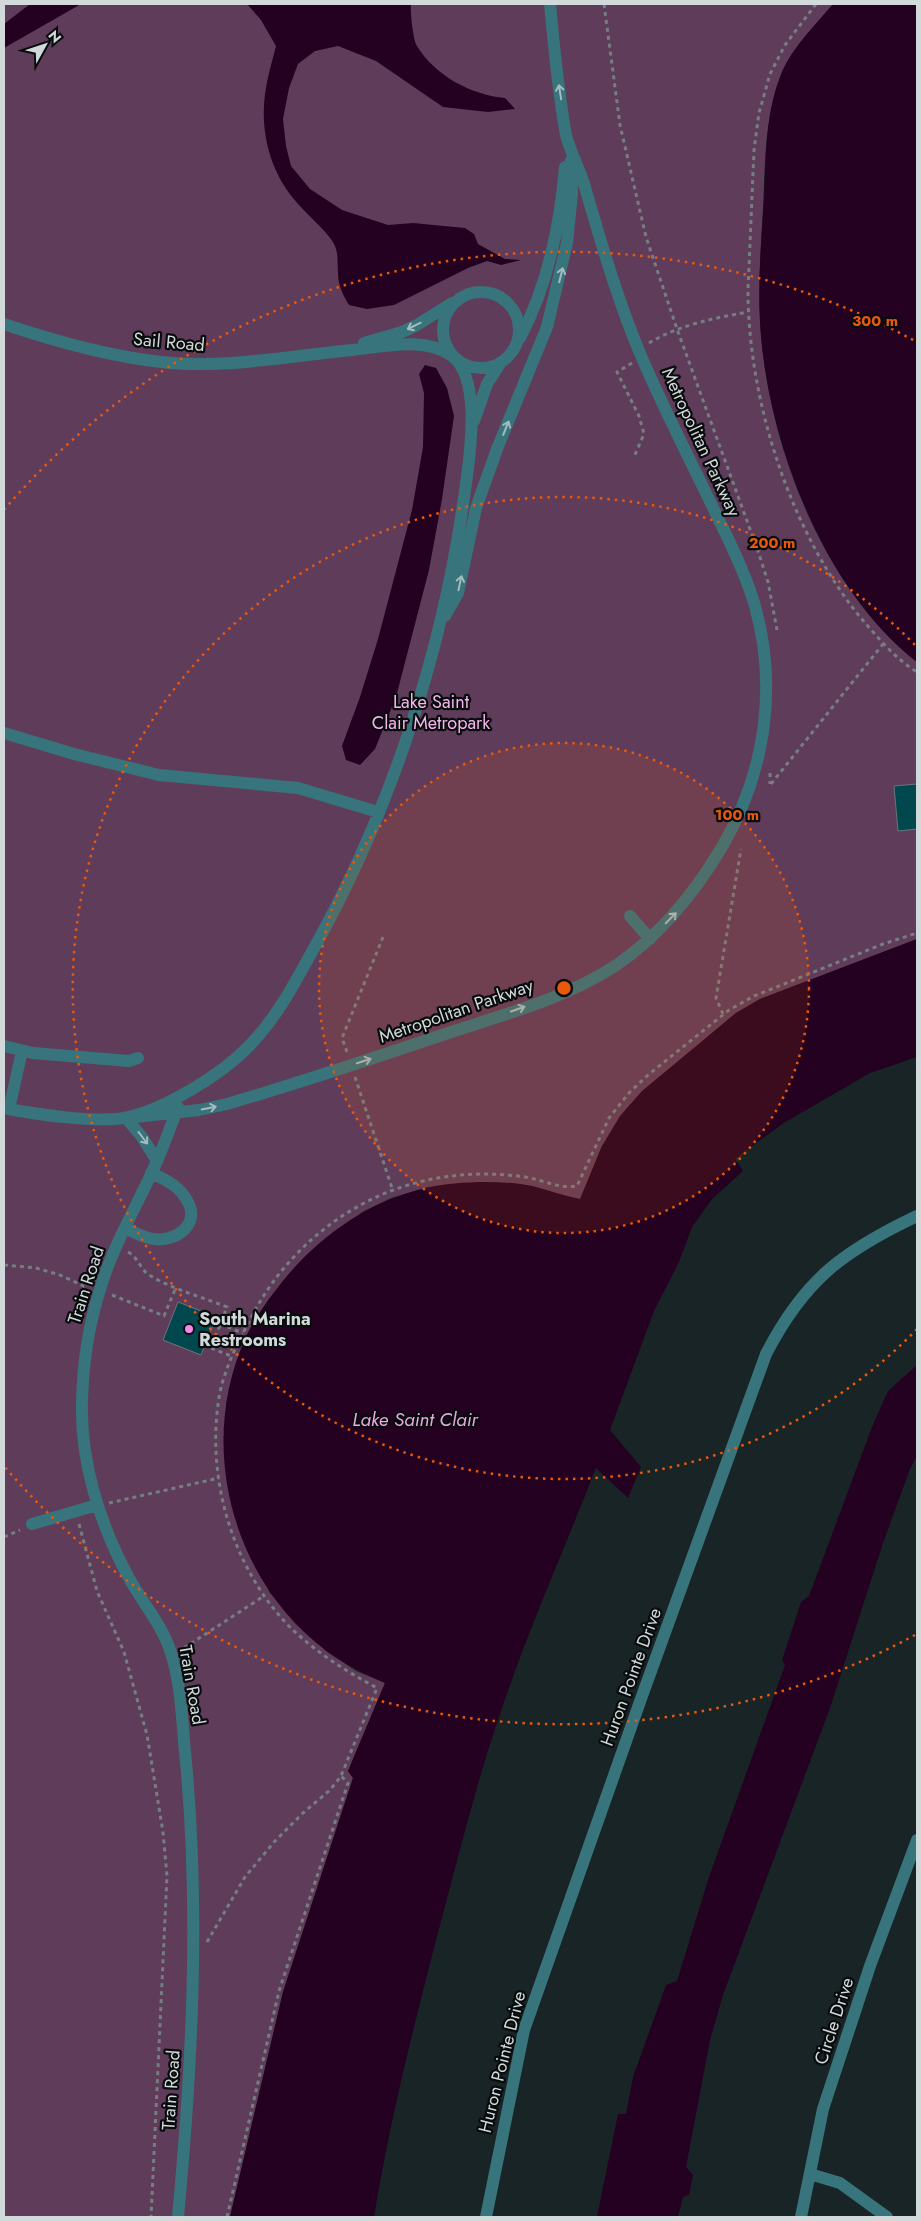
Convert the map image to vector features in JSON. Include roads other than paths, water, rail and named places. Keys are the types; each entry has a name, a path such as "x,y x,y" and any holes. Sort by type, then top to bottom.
{"street":[{"name":"Metropolitan Parkway","path":"6,1109 32,1113 119,1118 176,1113 227,1104 298,1083 541,1001 578,986 613,967 650,939 679,910 709,869 736,823 754,778 767,710 762,641 755,606 741,565 642,359 605,256 580,171 567,140 557,73 550,4"},
{"path":"335,352 420,345 432,348 477,368 490,367 501,362 511,354 533,310 556,234 562,202 567,140"},
{"path":"439,627 458,593 476,508 497,449 547,327 559,283 567,242 572,194 572,168 567,140"},
{"path":"335,352 402,332 417,325 467,294 479,291 492,293 504,299 512,307 518,319 520,331 517,343"},
{"path":"456,301 448,310 443,322 443,335 447,348 455,358 469,388 473,423"},
{"name":"Sail Road","path":"4,324 72,345 162,362 246,362 335,352"},
{"path":"119,1118 151,1110 184,1093 211,1076 246,1049 267,1025 286,997 324,930 378,812 420,699 439,627 464,496 473,423 487,384 501,362"},
{"path":"4,733 74,754 159,775 298,788 378,812"},
{"path":"630,916 650,939"},
{"path":"4,1046 22,1051 129,1061 138,1058"},
{"path":"6,1109 22,1051"},
{"name":"Train Road","path":"178,2217 191,2065 194,1879 188,1789 178,1688 172,1653 118,1557 86,1453 82,1404 86,1346 99,1291 116,1246 157,1161 184,1093"},
{"path":"119,1118 142,1137 157,1161"},
{"path":"125,1228 146,1237 163,1240 178,1236 190,1222 190,1206 182,1194 170,1182 151,1174"},
{"name":"Huron Pointe Drive","path":"486,2217 527,2022 642,1696 766,1354 782,1324 801,1297 823,1274 845,1256 878,1234 917,1216"},
{"path":"32,1524 102,1504"},
{"name":"Circle Drive","path":"801,2217 823,2109 870,1966 917,1840"},
{"path":"810,2174 840,2184 887,2217"}],"water":[{"path":"30,4 81,4 4,48 4,24"},
{"path":"247,4 411,4 412,25 416,43 425,57 444,75 455,82 480,93 505,98 515,109 488,112 443,107 376,61 338,46 315,51 298,64 289,88 283,119 286,146 291,166 310,189 342,210 388,225 413,223 465,228 474,234 478,244 505,259 521,260 501,265 487,261 468,268 394,305 367,309 349,305 339,282 337,255 334,244 285,187 268,149 264,122 265,94 276,46 261,20"},
{"path":"833,4 917,4 917,662 884,631 854,594 828,553 806,508 788,461 774,413 765,366 759,306 766,154 771,107 780,77 790,57"},
{"path":"425,365 436,368 447,388 454,416 442,499 429,570 396,697 375,749 360,765 346,760 342,746 378,639 412,510 423,447 424,393 419,374"},
{"name":"Lake Saint Clair","path":"917,939 917,1057 870,1073 782,1124 735,1159 743,1171 712,1199 692,1227 679,1262 654,1311 610,1430 641,1467 628,1498 596,1468 511,1683 491,1740 460,1848 395,2108 374,2217 230,2217 283,1992 353,1778 348,1771 385,1683 335,1657 295,1623 268,1588 247,1550 232,1509 225,1466 224,1422 231,1379 246,1337 262,1308 296,1265 329,1235 365,1211 385,1202 426,1188 479,1182 532,1186 580,1199 602,1146 620,1116 642,1091 736,1013 760,999"},
{"path":"917,1365 917,1456 910,1469 883,1543 830,1708 723,1995 710,2040 686,2167 693,2175 689,2195 683,2197 678,2217 597,2217 618,2114 626,2114 633,2077 666,1985 677,1981 709,1877 785,1665 782,1660 801,1602 809,1596 872,1427 888,1391"}],"place":[{"name":"South Marina Restrooms","path":"189,1329"}],"park label":[{"name":"Lake Saint Clair Metropark","path":"431,712"}]}
